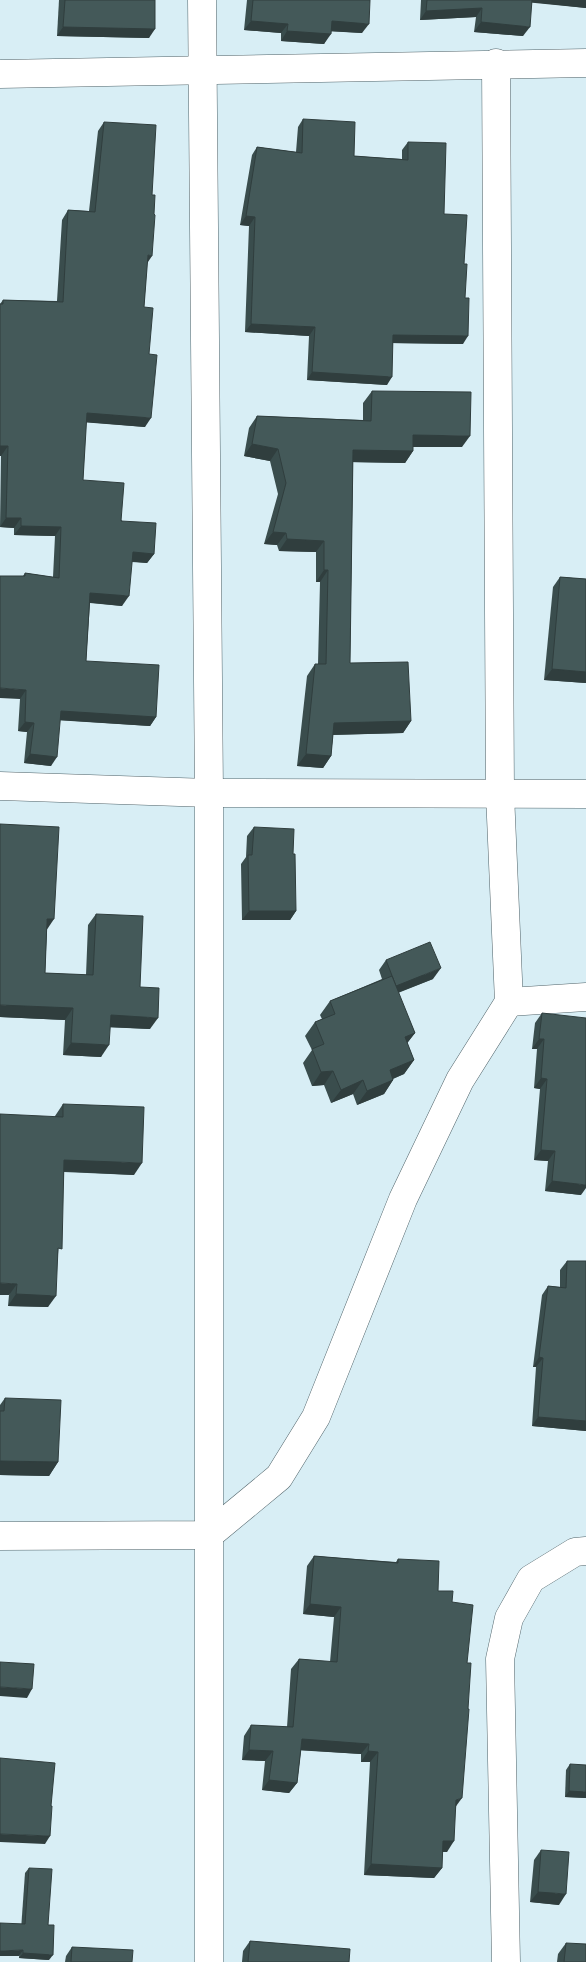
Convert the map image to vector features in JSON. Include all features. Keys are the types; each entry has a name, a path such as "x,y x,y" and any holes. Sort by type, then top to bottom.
{"street":[{"path":"202,0 209,793 209,1962"},
{"path":"0,74 586,62"},
{"path":"0,1536 209,1535 279,1477 316,1417 403,1199 460,1080 509,1002 500,794 496,63"},
{"path":"0,786 209,793 586,794"},
{"path":"509,1002 586,997"},
{"path":"506,1962 500,1659 509,1618 531,1579 575,1552 586,1551"}],"building":[{"path":"65,0 155,0 155,29 63,27"},
{"path":"253,0 370,0 369,24 332,21 331,34 287,31 288,24 251,21"},
{"path":"427,0 532,0 530,27 481,22 482,8 426,11"},
{"path":"303,119 355,122 354,156 408,160 408,142 446,143 444,214 467,215 464,264 467,264 465,298 469,298 468,336 393,335 392,377 312,372 315,327 251,324 255,217 246,216 257,147 302,153"},
{"path":"104,122 156,125 152,195 155,195 155,215 152,256 148,255 144,307 153,308 149,354 157,355 151,418 87,413 83,480 124,483 121,521 156,523 154,554 133,552 129,596 90,593 86,661 159,665 156,717 61,711 57,757 30,754 34,723 25,722 26,690 0,688 0,576 25,576 25,573 59,578 61,527 21,526 21,518 6,518 8,446 0,446 0,304 3,304 3,300 63,302 68,210 95,212"},
{"path":"372,391 471,392 470,436 413,435 413,451 353,450 350,663 408,662 411,721 334,723 331,756 306,754 315,664 326,664 328,570 324,570 324,541 287,539 286,533 273,532 286,483 278,449 252,444 257,416 371,421"},
{"path":"560,577 586,579 586,672 552,669"},
{"path":"0,824 59,827 54,919 47,919 45,973 93,975 96,914 143,916 140,987 159,988 158,1018 111,1015 109,1045 71,1043 73,1008 0,1005"},
{"path":"254,827 294,829 293,854 295,854 296,911 249,911 248,855 252,855"},
{"path":"430,942 441,968 396,986 386,960"},
{"path":"392,976 415,1033 405,1037 414,1060 390,1070 393,1080 367,1091 363,1080 341,1090 333,1071 321,1072 312,1049 324,1044 315,1022 335,1014 330,1001"},
{"path":"542,1013 586,1018 586,1185 552,1181 555,1151 541,1150 547,1079 541,1078 544,1039 539,1039"},
{"path":"63,1104 144,1107 142,1163 64,1160 62,1249 58,1248 56,1296 16,1294 17,1284 0,1283 0,1114 63,1117"},
{"path":"567,1261 586,1261 586,1421 538,1417 543,1358 539,1357 548,1286 566,1288"},
{"path":"5,1398 61,1400 58,1462 0,1461 0,1411 4,1411"},
{"path":"314,1556 398,1563 398,1559 439,1561 438,1591 453,1591 452,1602 473,1605 467,1663 471,1663 462,1798 456,1800 454,1841 443,1841 442,1868 371,1864 378,1752 368,1751 369,1744 302,1739 297,1783 269,1780 273,1751 249,1750 251,1725 293,1727 299,1659 337,1662 341,1607 310,1604"},
{"path":"0,1662 34,1664 32,1689 0,1687"},
{"path":"0,1758 55,1763 50,1836 0,1834"},
{"path":"570,1764 586,1765 586,1792 569,1791"},
{"path":"541,1850 569,1852 566,1894 538,1892"},
{"path":"29,1868 52,1869 48,1925 54,1925 53,1955 23,1953 23,1950 0,1951 0,1923 25,1924"},
{"path":"250,1941 350,1949 349,1962 248,1962"},
{"path":"566,1943 586,1944 586,1962 564,1962"},
{"path":"72,1947 133,1950 132,1962 71,1962"}]}
